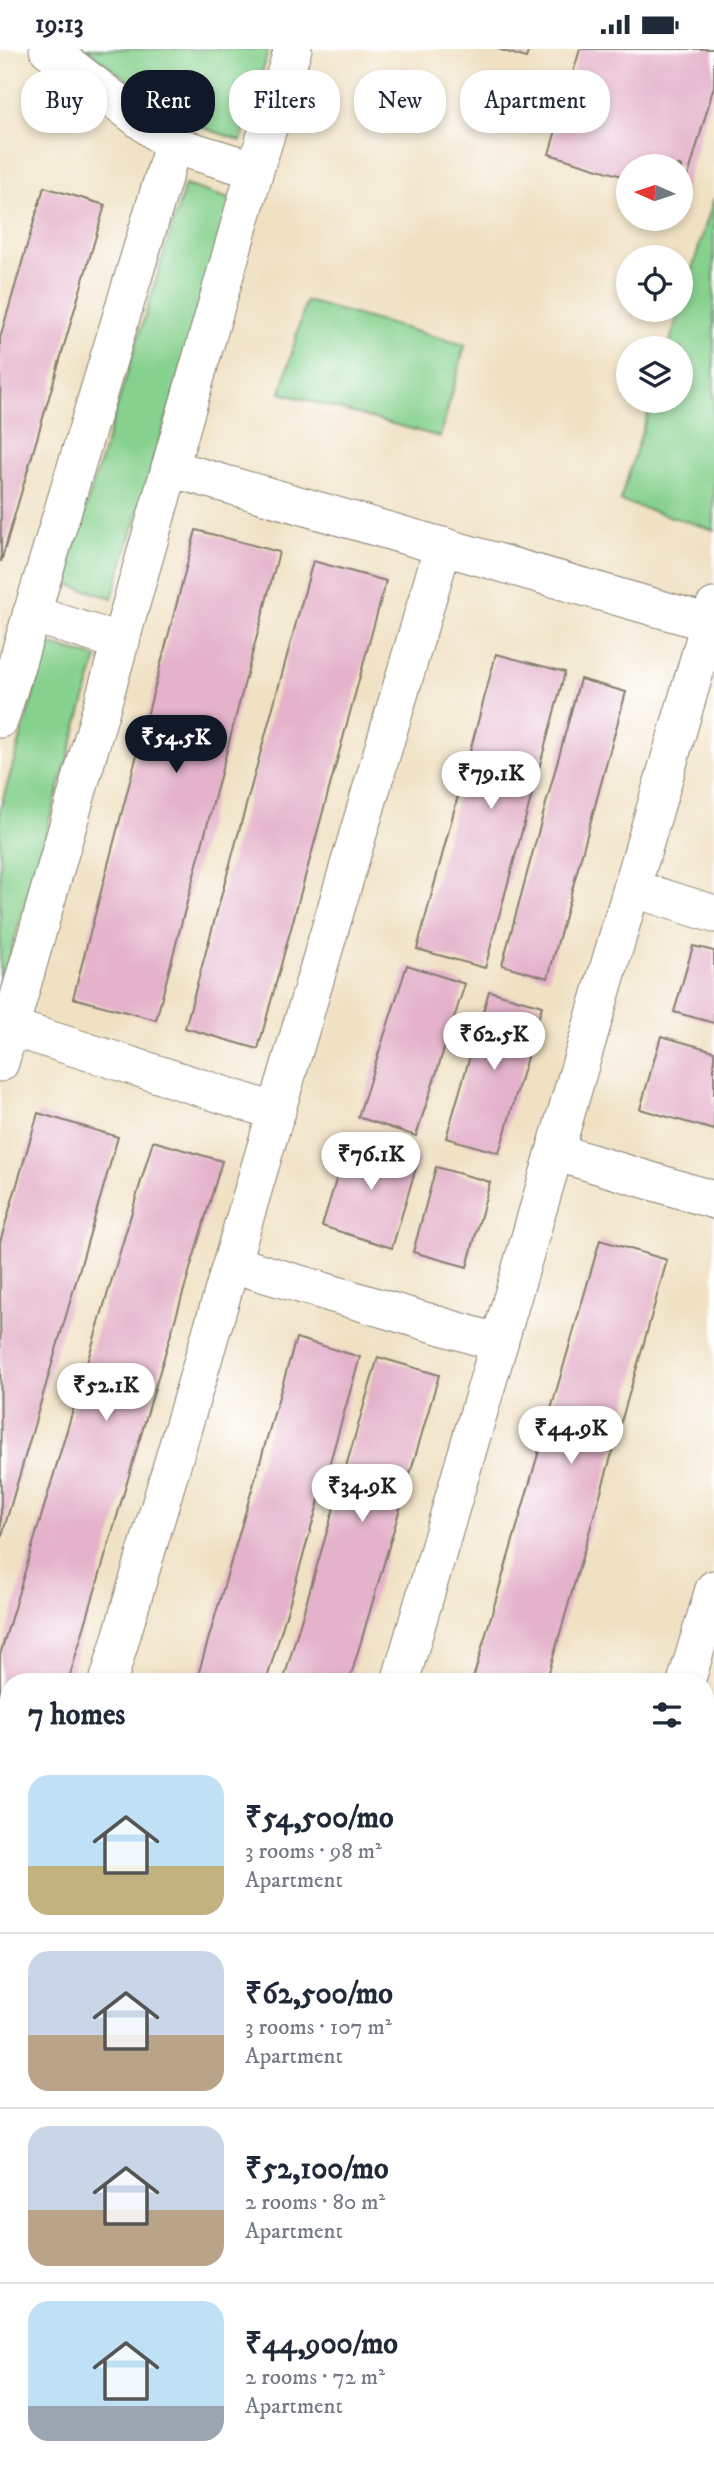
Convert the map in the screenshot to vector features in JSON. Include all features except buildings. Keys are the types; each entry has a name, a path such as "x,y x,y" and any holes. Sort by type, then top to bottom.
{"street":[{"path":"48,49 173,145 255,170"},
{"path":"0,1063 255,170 293,49"},
{"path":"0,719 173,145"},
{"path":"170,468 443,546 712,615 403,1673"},
{"path":"111,1673 443,546"},
{"path":"31,614 121,642"},
{"path":"632,888 714,913"},
{"path":"10,1027 276,1112"},
{"path":"555,1152 714,1201"},
{"path":"232,1263 499,1343"},
{"path":"689,1673 714,1589"}],"green space":[{"path":"86,49 269,49 263,70 229,70 229,133 243,133 241,141 215,132 215,70 121,70 121,75"},
{"path":"185,185 233,200 112,598 63,583"},
{"path":"714,198 714,530 620,501 648,413 693,413 693,336 672,336 676,322 693,322 693,266"},
{"path":"306,301 465,345 440,437 281,393"},
{"path":"48,644 97,658 0,989 0,809"}]}
